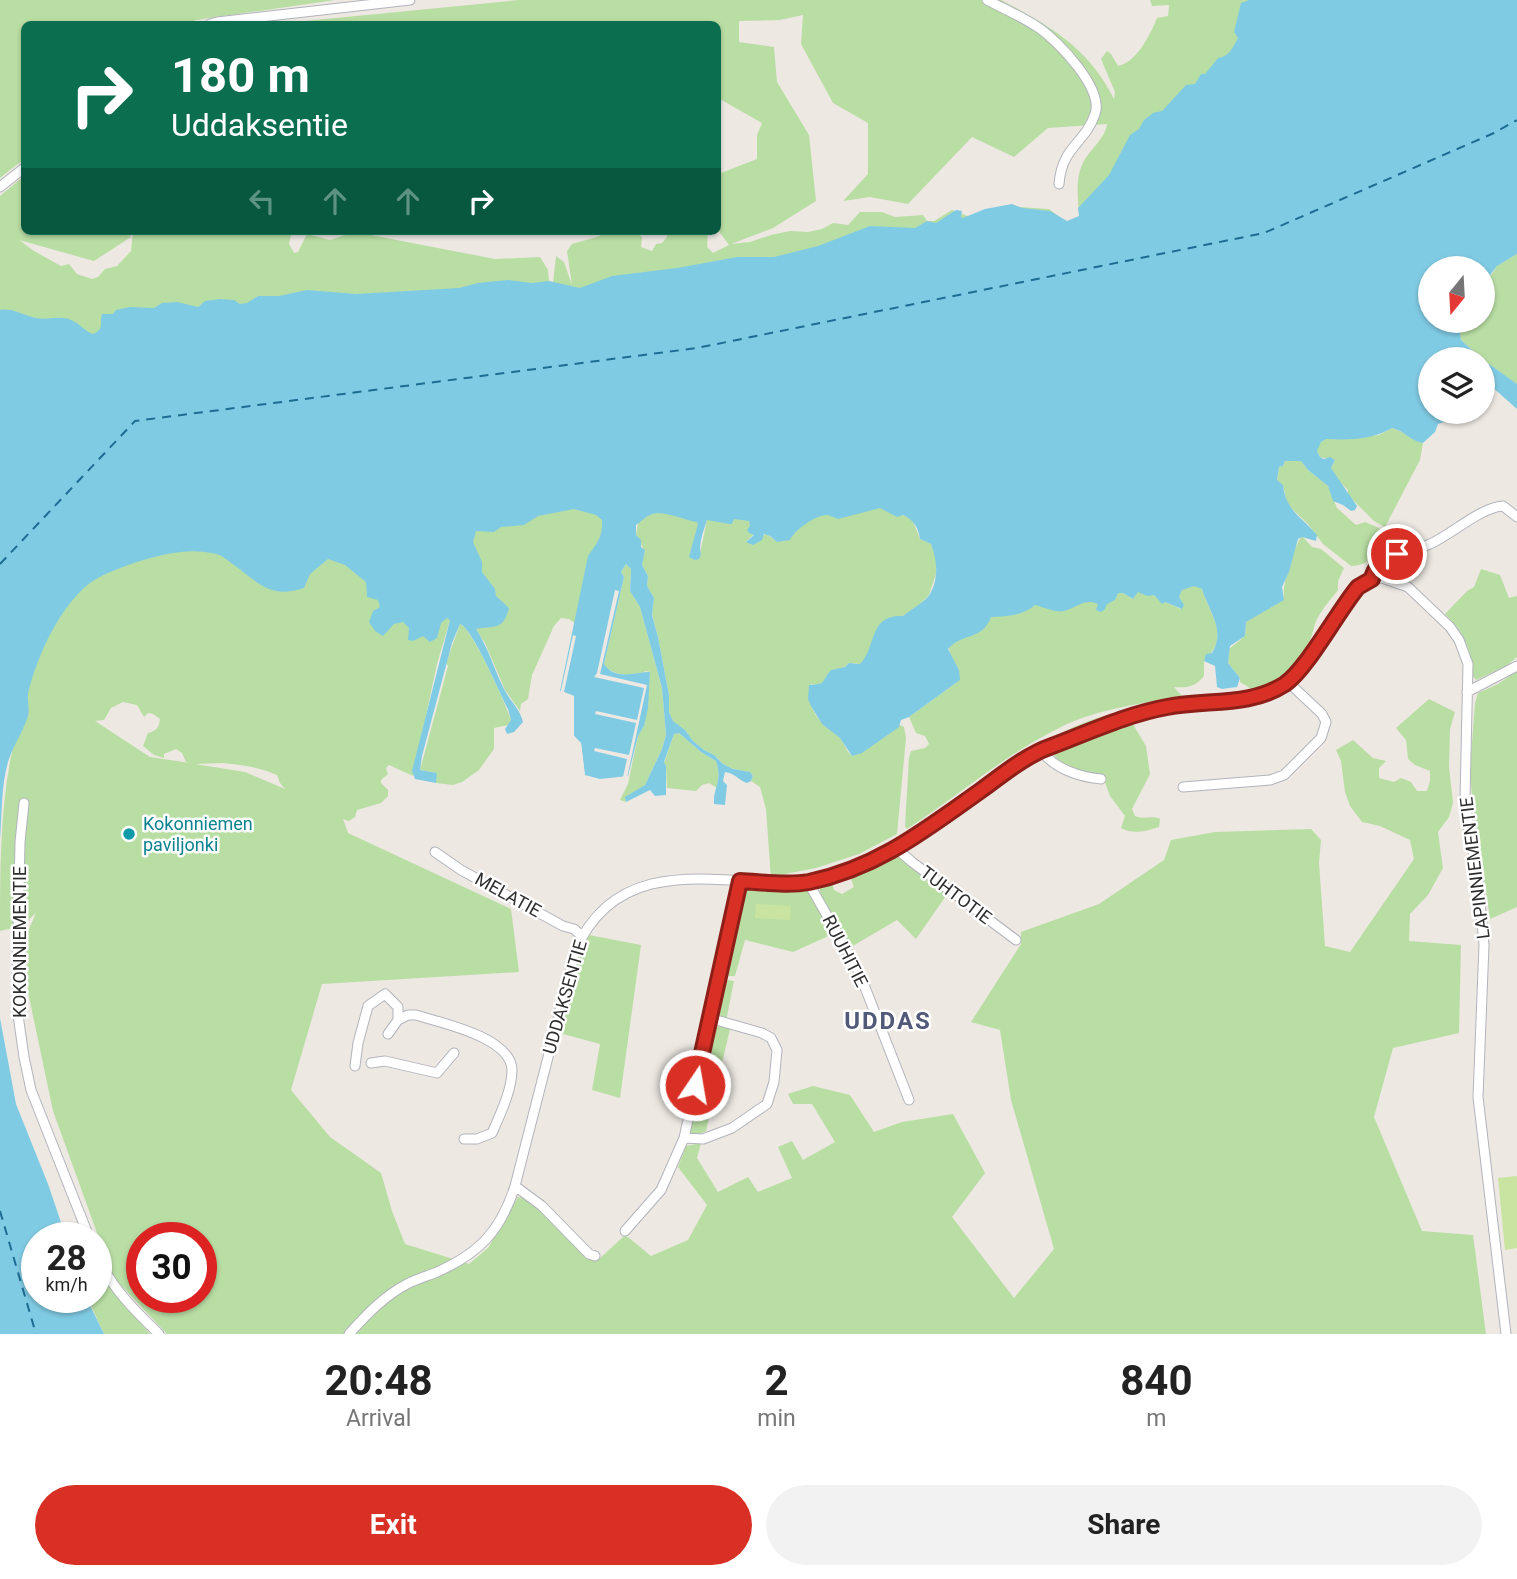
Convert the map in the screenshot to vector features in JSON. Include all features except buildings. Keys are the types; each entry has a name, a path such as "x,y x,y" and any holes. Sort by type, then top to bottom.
{"street":[{"path":"226,21 410,0"},
{"path":"987,0 1040,29 1078,67 1093,90 1097,103 1095,114 1088,128 1064,159 1060,168 1059,184"},
{"path":"0,187 21,170"},
{"name":"UDDAKSENTIE","path":"349,1334 393,1293 462,1260 490,1237 509,1205 515,1186 555,1025 582,936 616,900 639,888 679,878 792,884 808,882 852,868 897,849 1041,750 1151,711 1180,705 1256,698 1288,682 1348,599 1358,587 1372,579 1373,572 1389,558 1432,544 1491,509 1503,506 1517,517"},
{"name":"LAPINNIEMENTIE","path":"1372,579 1391,580 1408,587 1450,627 1459,640 1468,664 1465,799 1477,870 1484,936 1478,1097 1506,1334"},
{"path":"1468,692 1517,666"},
{"path":"1182,788 1270,780 1287,772 1302,758 1321,738 1326,722 1322,714 1288,682"},
{"path":"1041,750 1050,760 1068,771 1101,779"},
{"name":"KOKONNIEMENTIE","path":"23,803 17,981 23,1056 31,1090 83,1222"},
{"name":"TUHTOTIE","path":"897,849 1016,940"},
{"name":"MELATIE","path":"435,852 461,870 563,926 574,929 582,936"},
{"path":"625,1231 661,1190 684,1138 740,881"},
{"name":"RUUHITIE","path":"808,882 859,972 909,1100"},
{"path":"355,1066 368,1006 385,994 398,1007 398,1020"},
{"path":"387,1034 398,1020 408,1015 416,1015 484,1036 496,1044 509,1060 512,1069 507,1093 492,1133 477,1139 464,1139"},
{"path":"684,1138 703,1139 721,1133 767,1104 771,1098 777,1051 771,1038 709,1018"},
{"path":"371,1063 385,1061 437,1073 454,1053"},
{"path":"515,1186 534,1199 589,1254 595,1256"},
{"path":"112,1285 159,1334"}],"green space":[{"path":"0,0 335,0 194,21 21,21 21,161 0,178"},
{"path":"519,0 1001,0 1036,19 1080,52 1104,81 1114,99 1115,92 1101,59 1107,51 1118,66 1137,54 1157,18 1168,16 1169,5 1152,6 1150,0 1348,0 1174,364 293,556 415,554 450,620 437,664 413,776 389,765 386,768 388,774 381,780 388,790 388,796 381,803 357,810 355,817 349,821 343,819 348,833 511,909 519,972 322,984 291,1090 330,1137 381,1173 405,1244 469,1264 488,1248 518,1197 528,1199 589,1259 598,1260 624,1236 651,1256 688,1240 707,1205 678,1167 686,1146 701,1143 697,1158 718,1192 748,1177 758,1192 792,1178 778,1147 792,1141 803,1160 835,1142 812,1104 793,1104 788,1094 813,1086 850,1095 874,1132 902,1122 953,1114 985,1173 952,1217 1014,1298 1054,1249 1011,1100 1000,1030 971,1022 1021,944 1021,932 1099,904 1164,860 1171,840 1215,832 1311,829 1321,840 1319,863 1325,946 1350,952 1414,859 1410,840 1380,826 1362,822 1350,806 1345,792 1341,761 1336,750 1353,740 1373,758 1386,761 1379,768 1379,778 1394,782 1401,778 1411,782 1417,791 1427,791 1430,771 1408,759 1406,740 1396,728 1429,699 1455,712 1450,729 1449,767 1453,803 1449,817 1438,832 1443,868 1428,895 1410,914 1409,941 1461,945 1459,1033 1393,1048 1374,1117 1422,1231 1473,1235 1486,1334 167,1334 147,1313 217,1313 217,1222 126,1222 126,1291 113,1277 112,1222 93,1222 53,1111 28,992 25,938 36,913 22,926 0,931 3,815 13,747 0,570 0,196 21,178 21,235 130,235 131,237 94,261 19,240 61,266 69,264 77,274 92,279 105,269 117,266 131,251 133,235 291,235 289,244 294,253 298,252 306,235 330,240 346,235 371,235 495,259 540,257 548,270 549,281 553,283 556,256 564,262 572,285 567,251 572,244 601,235 640,235 641,247 652,251 667,235 708,235 707,247 713,253 729,245 721,234 721,173 757,159 757,135 762,123 721,100 721,21 305,21","holes":["803,15 801,44 833,103 868,123 868,174 843,201 870,197 908,204 972,137 1014,157 1048,128 1107,124 1104,134 1080,169 1079,231 1049,209 1005,206 975,219 952,210 934,221 927,221 923,215 895,217 882,212 860,212 848,225 833,223 808,232 790,231 750,242 731,244 773,228 816,201 809,135 777,82 774,47 739,42 739,21 780,20","123,702 137,705 144,717 148,713 160,719 155,730 148,733 143,746 154,755 164,758 164,754 176,749 182,753 186,762 190,763 150,757 95,721 104,720 111,708","223,763 277,775 285,789 245,772 195,764"]},
{"path":"1517,254 1517,384 1495,369 1495,347 1469,347 1461,340 1460,333 1495,333 1497,266"},
{"path":"1392,428 1423,443 1420,460 1385,527 1374,521 1348,495 1348,490 1335,477 1331,468 1335,460 1320,457 1316,450 1326,439 1379,435"},
{"path":"1285,461 1301,461 1328,486 1337,508 1356,525 1365,522 1379,528 1381,536 1373,546 1378,552 1372,558 1351,566 1323,544 1308,524 1287,504 1283,485 1277,481 1279,467 1283,466"},
{"path":"787,468 912,519 920,539 931,544 936,556 936,574 929,595 860,664 849,663 828,676 823,684 811,684 810,689 811,705 816,715 840,738 852,756 900,725 904,727 906,738 897,834 859,854 816,868 785,874 776,880 771,879 766,809 760,787 751,781 753,776 750,772 723,764 704,750 673,721 669,712 669,695 652,614 654,598 647,586 648,576 642,565 644,550 636,535 639,517 691,498 698,524 699,558 707,520 744,507 754,534 746,542 767,534 777,542 798,528"},
{"path":"593,507 607,526 575,623 561,618 554,626 532,675 528,699 521,704 520,711 505,690 485,643 466,615 472,531 531,512"},
{"path":"1302,536 1312,547 1321,549 1344,568 1338,581 1338,590 1318,617 1305,651 1293,667 1279,680 1253,690 1240,682 1240,678 1228,663 1229,649 1245,636 1246,622 1284,597 1289,566"},
{"path":"626,564 631,569 630,591 640,607 662,688 666,735 645,785 625,800 626,802 620,800 628,784 638,736 644,726 650,672 618,674 604,664 624,577 621,572"},
{"path":"1481,569 1500,575 1509,598 1517,596 1517,657 1506,666 1476,680 1466,642 1445,614 1474,587"},
{"path":"1194,585 1202,589 1218,634 1212,652 1204,661 1204,676 1191,686 1174,687 1183,697 1136,704 1073,721 1000,763 907,829 909,758 911,751 925,748 929,744 925,736 916,733 909,717 956,683 959,670 950,655 948,641 1021,594 1123,593 1133,599 1138,591 1154,595 1161,603 1165,602 1181,609 1179,597 1182,590"},
{"path":"460,624 480,652 511,720 509,725 494,728 494,749 479,770 453,785 436,783 436,773 420,770 448,666 446,663"},
{"path":"1517,671 1517,907 1490,919 1472,798 1470,769 1475,703 1478,693"},
{"path":"1153,707 1087,728 1050,742 1085,722"},
{"path":"1131,721 1146,746 1150,774 1132,809 1135,816 1160,819 1159,827 1140,832 1121,828 1125,816 1110,796 1103,777 1065,767 1053,754 1053,751"},
{"path":"679,733 716,761 719,772 717,788 709,783 696,791 667,788 664,763 674,734"},
{"path":"892,855 903,859 948,893 916,939 897,920 851,947 821,897 819,886 831,880 834,890 842,894 854,887 850,876"},
{"path":"744,884 806,888 833,934 793,952 745,940 735,976 727,976 724,971 744,902"},
{"path":"756,904 791,906 790,920 755,918"},
{"path":"589,935 641,945 620,1098 592,1090 600,1044 559,1033 579,956"},
{"path":"727,980 734,981 726,1021 719,1013 718,1004 722,983"},
{"path":"721,1026 730,1029 706,1131 694,1137 689,1134 710,1034"},
{"path":"1517,1176 1517,1248 1505,1250 1498,1178"},
{"path":"112,1290 126,1306 126,1313 132,1313 150,1334 104,1334 94,1313 112,1313"}],"water":[{"path":"1249,0 1517,0 1517,254 1495,269 1495,256 1418,256 1418,333 1460,333 1461,340 1469,347 1418,347 1418,424 1438,424 1435,432 1423,443 1392,428 1368,437 1326,439 1321,442 1317,451 1320,457 1335,460 1331,468 1357,506 1355,510 1351,511 1333,501 1328,486 1301,461 1285,461 1283,466 1279,467 1277,480 1283,485 1287,501 1317,535 1316,541 1302,537 1298,539 1282,587 1284,600 1246,622 1245,636 1230,646 1228,663 1240,678 1237,687 1217,687 1215,666 1204,661 1206,654 1212,653 1216,645 1217,629 1202,589 1194,586 1182,590 1179,597 1184,605 1182,609 1165,602 1162,604 1154,595 1147,596 1138,592 1133,599 1118,593 1115,600 1107,604 1101,612 1096,610 1098,604 1093,602 1061,611 1035,605 1009,616 991,617 983,630 954,644 948,649 959,670 960,680 901,720 899,727 862,753 852,756 840,738 822,724 811,706 808,699 809,685 823,682 831,670 845,667 849,663 860,664 878,626 884,620 903,616 930,594 936,576 936,562 931,544 920,539 917,527 910,519 903,515 897,517 880,508 838,519 823,515 806,523 790,540 777,542 764,534 762,540 753,545 746,542 754,535 747,530 749,521 734,519 732,524 729,524 707,520 701,541 701,554 699,559 695,560 689,557 697,522 655,513 636,525 636,535 645,550 642,565 648,576 647,586 654,598 652,615 669,695 669,712 673,721 704,750 723,764 750,772 753,776 747,783 725,772 725,805 714,804 718,780 716,761 679,733 674,734 664,762 666,795 655,796 650,790 626,802 625,797 645,785 662,749 666,735 662,688 640,607 630,591 631,569 626,564 621,572 624,577 604,664 620,674 650,672 648,708 628,776 600,779 585,775 581,743 574,736 574,696 560,691 588,556 597,543 602,520 596,515 574,509 538,516 524,525 501,527 494,532 476,531 473,542 482,562 482,572 495,589 496,596 509,608 504,621 497,626 476,629 523,722 514,732 507,734 505,729 511,720 508,709 479,649 460,624 452,643 422,756 420,770 437,773 436,783 415,779 412,771 450,620 447,618 441,623 437,638 430,642 423,636 413,641 408,640 409,628 403,622 394,624 383,636 375,631 369,622 373,611 380,607 378,600 367,597 366,582 345,565 328,559 310,574 304,588 282,592 259,584 218,555 196,551 176,552 137,562 96,579 75,597 58,621 33,675 28,692 28,716 6,768 0,839 0,310 37,318 70,319 93,334 100,328 102,314 113,314 116,310 130,307 154,308 162,303 177,302 198,307 205,301 234,300 240,304 258,296 279,296 307,290 356,294 459,288 508,280 532,283 549,281 580,288 612,276 737,257 774,257 818,246 870,226 915,228 927,221 936,223 956,210 962,211 963,218 985,209 1012,204 1022,208 1050,211 1067,221 1079,216 1078,208 1109,175 1130,135 1139,129 1144,120 1153,113 1162,111 1186,85 1195,84 1201,74 1205,74 1218,58 1230,51 1238,38 1234,32 1241,3"},
{"path":"1495,368 1517,384 1517,409 1495,390"},
{"path":"0,1018 16,1104 61,1222 21,1222 21,1313 94,1313 104,1334 0,1334"}],"pier":[{"path":"615,590 619,591 600,674 647,685 627,778 623,777 627,759 594,751 595,748 629,755 636,723 595,714 596,711 637,720 644,688 594,677"},
{"path":"573,635 576,636 564,692 574,696 574,736 581,743 585,778 582,777 579,744 572,737 571,697 560,695"}],"ferry route":[{"path":"0,564 135,421 697,348 1264,233 1494,133 1517,120"},
{"path":"0,1211 36,1334"}],"place":[{"name":"Kokonniemen paviljonki","path":"129,834"}],"district":[{"name":"UDDAS","path":"888,1021"}],"route":[{"path":"695,1085 740,881 792,884 843,872 897,849 1002,775 1048,747 1167,707 1256,698 1267,694 1292,678 1358,587 1372,579 1378,566 1397,554"}]}
